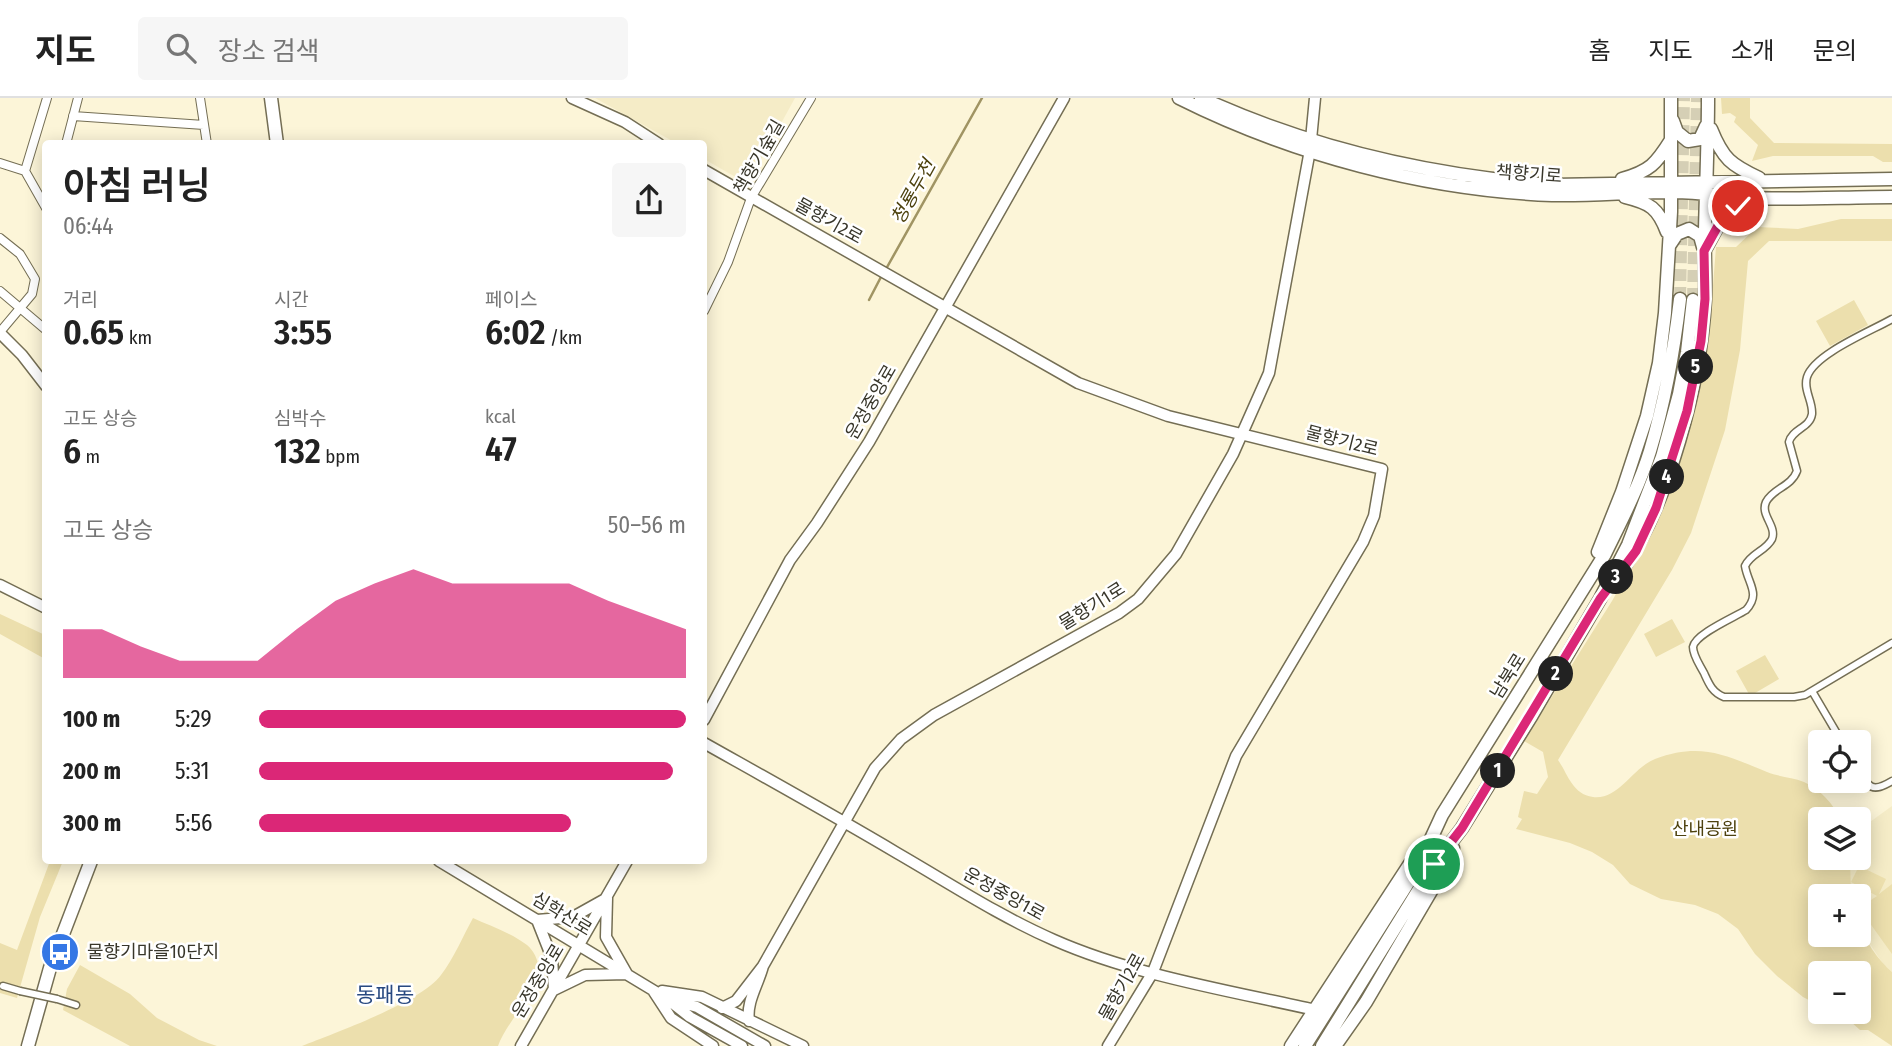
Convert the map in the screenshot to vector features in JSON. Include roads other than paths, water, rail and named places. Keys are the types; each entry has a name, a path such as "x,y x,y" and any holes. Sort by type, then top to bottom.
{"main road":[{"path":"271,98 276,140"},
{"name":"책향기로","path":"1179,98 1227,120 1310,145"},
{"name":"책향기로","path":"1201,98 1310,145 1378,170 1461,185 1554,195 1609,189 1706,188 1763,180 1892,179"},
{"path":"1583,588 1622,492 1647,416 1659,363 1665,313 1671,187 1671,98"},
{"path":"1600,599 1636,551 1656,508 1687,411 1701,341 1705,299 1708,98"},
{"path":"1671,117 1677,132 1688,141 1700,139 1708,123"},
{"path":"1708,123 1727,160 1735,167 1763,180"},
{"path":"1609,189 1650,168 1658,161 1671,139"},
{"name":"책향기로","path":"1706,188 1754,198 1892,197"},
{"path":"1609,189 1640,200 1661,215 1668,244"},
{"path":"1704,251 1724,215 1754,198"},
{"path":"1668,244 1677,234 1689,229 1700,236 1704,251"},
{"name":"남북로","path":"1305,1046 1418,867 1442,815 1605,554 1627,510 1649,454 1686,300 1687,352 1662,457 1636,525 1600,599 1462,828 1434,864 1322,1046"},
{"path":"1291,1046 1442,815"},
{"path":"1336,1046 1366,1002 1444,869 1462,828"},
{"path":"28,1046 50,968 91,864"}],"street":[{"path":"25,171 47,98"},
{"path":"67,140 78,98"},
{"path":"200,98 206,140"},
{"path":"572,98 625,122 653,140"},
{"name":"책향기숲길","path":"707,305 729,262 751,198 811,98"},
{"name":"운정중앙로","path":"707,714 790,560 869,442 1065,98"},
{"name":"물향기1로","path":"763,966 874,768 887,753 914,728 934,715 1119,613 1138,599 1176,554 1243,434 1273,359 1310,145 1315,98"},
{"path":"73,116 204,125"},
{"path":"0,163 25,171 42,201"},
{"path":"707,172 751,198"},
{"name":"물향기2로","path":"751,198 1078,383 1168,416 1382,469 1374,516 1363,542 1236,756 1153,972 1108,1046"},
{"path":"0,238 20,254 35,279 32,294 0,332 42,381"},
{"path":"0,291 42,326"},
{"path":"1892,319 1822,358 1810,370 1806,378 1812,413 1810,421 1793,433 1788,442 1797,471 1790,483 1768,499 1765,510 1772,528 1771,541 1752,556 1745,566 1754,591 1752,604 1700,636 1693,648 1712,689 1724,697 1794,697 1812,691 1892,643"},
{"path":"0,585 42,606"},
{"path":"1812,691 1835,730"},
{"name":"운정중앙1로","path":"707,745 844,821 1015,922 1091,955 1315,1010"},
{"path":"1871,786 1881,788 1892,780"},
{"name":"심학산로","path":"444,864 666,998 697,1007 744,1040"},
{"name":"운정중앙로","path":"520,1046 625,864"},
{"path":"607,898 606,937 627,974 585,975 554,990 550,951 537,920 573,917 607,898"},
{"path":"722,1008 736,1001 763,966"},
{"path":"749,1021 747,1007 756,991 763,966"},
{"path":"2,986 76,1005"},
{"path":"652,989 702,997 803,1046"},
{"path":"652,989 671,1018 702,1042 713,1046"},
{"path":"744,1040 765,1046"},
{"path":"744,1040 775,1046"}],"waterway":[{"name":"청룡두천","path":"886,269 982,98"},
{"name":"청룡두천","path":"869,300 882,275"}],"tunnel":[{"path":"1680,299 1684,98"},
{"path":"1693,300 1697,98"}],"place":[{"name":"물향기마을10단지","path":"60,952"}],"district":[{"name":"동패동","path":"385,995"}],"park label":[{"name":"산내공원","path":"1705,829"}]}
